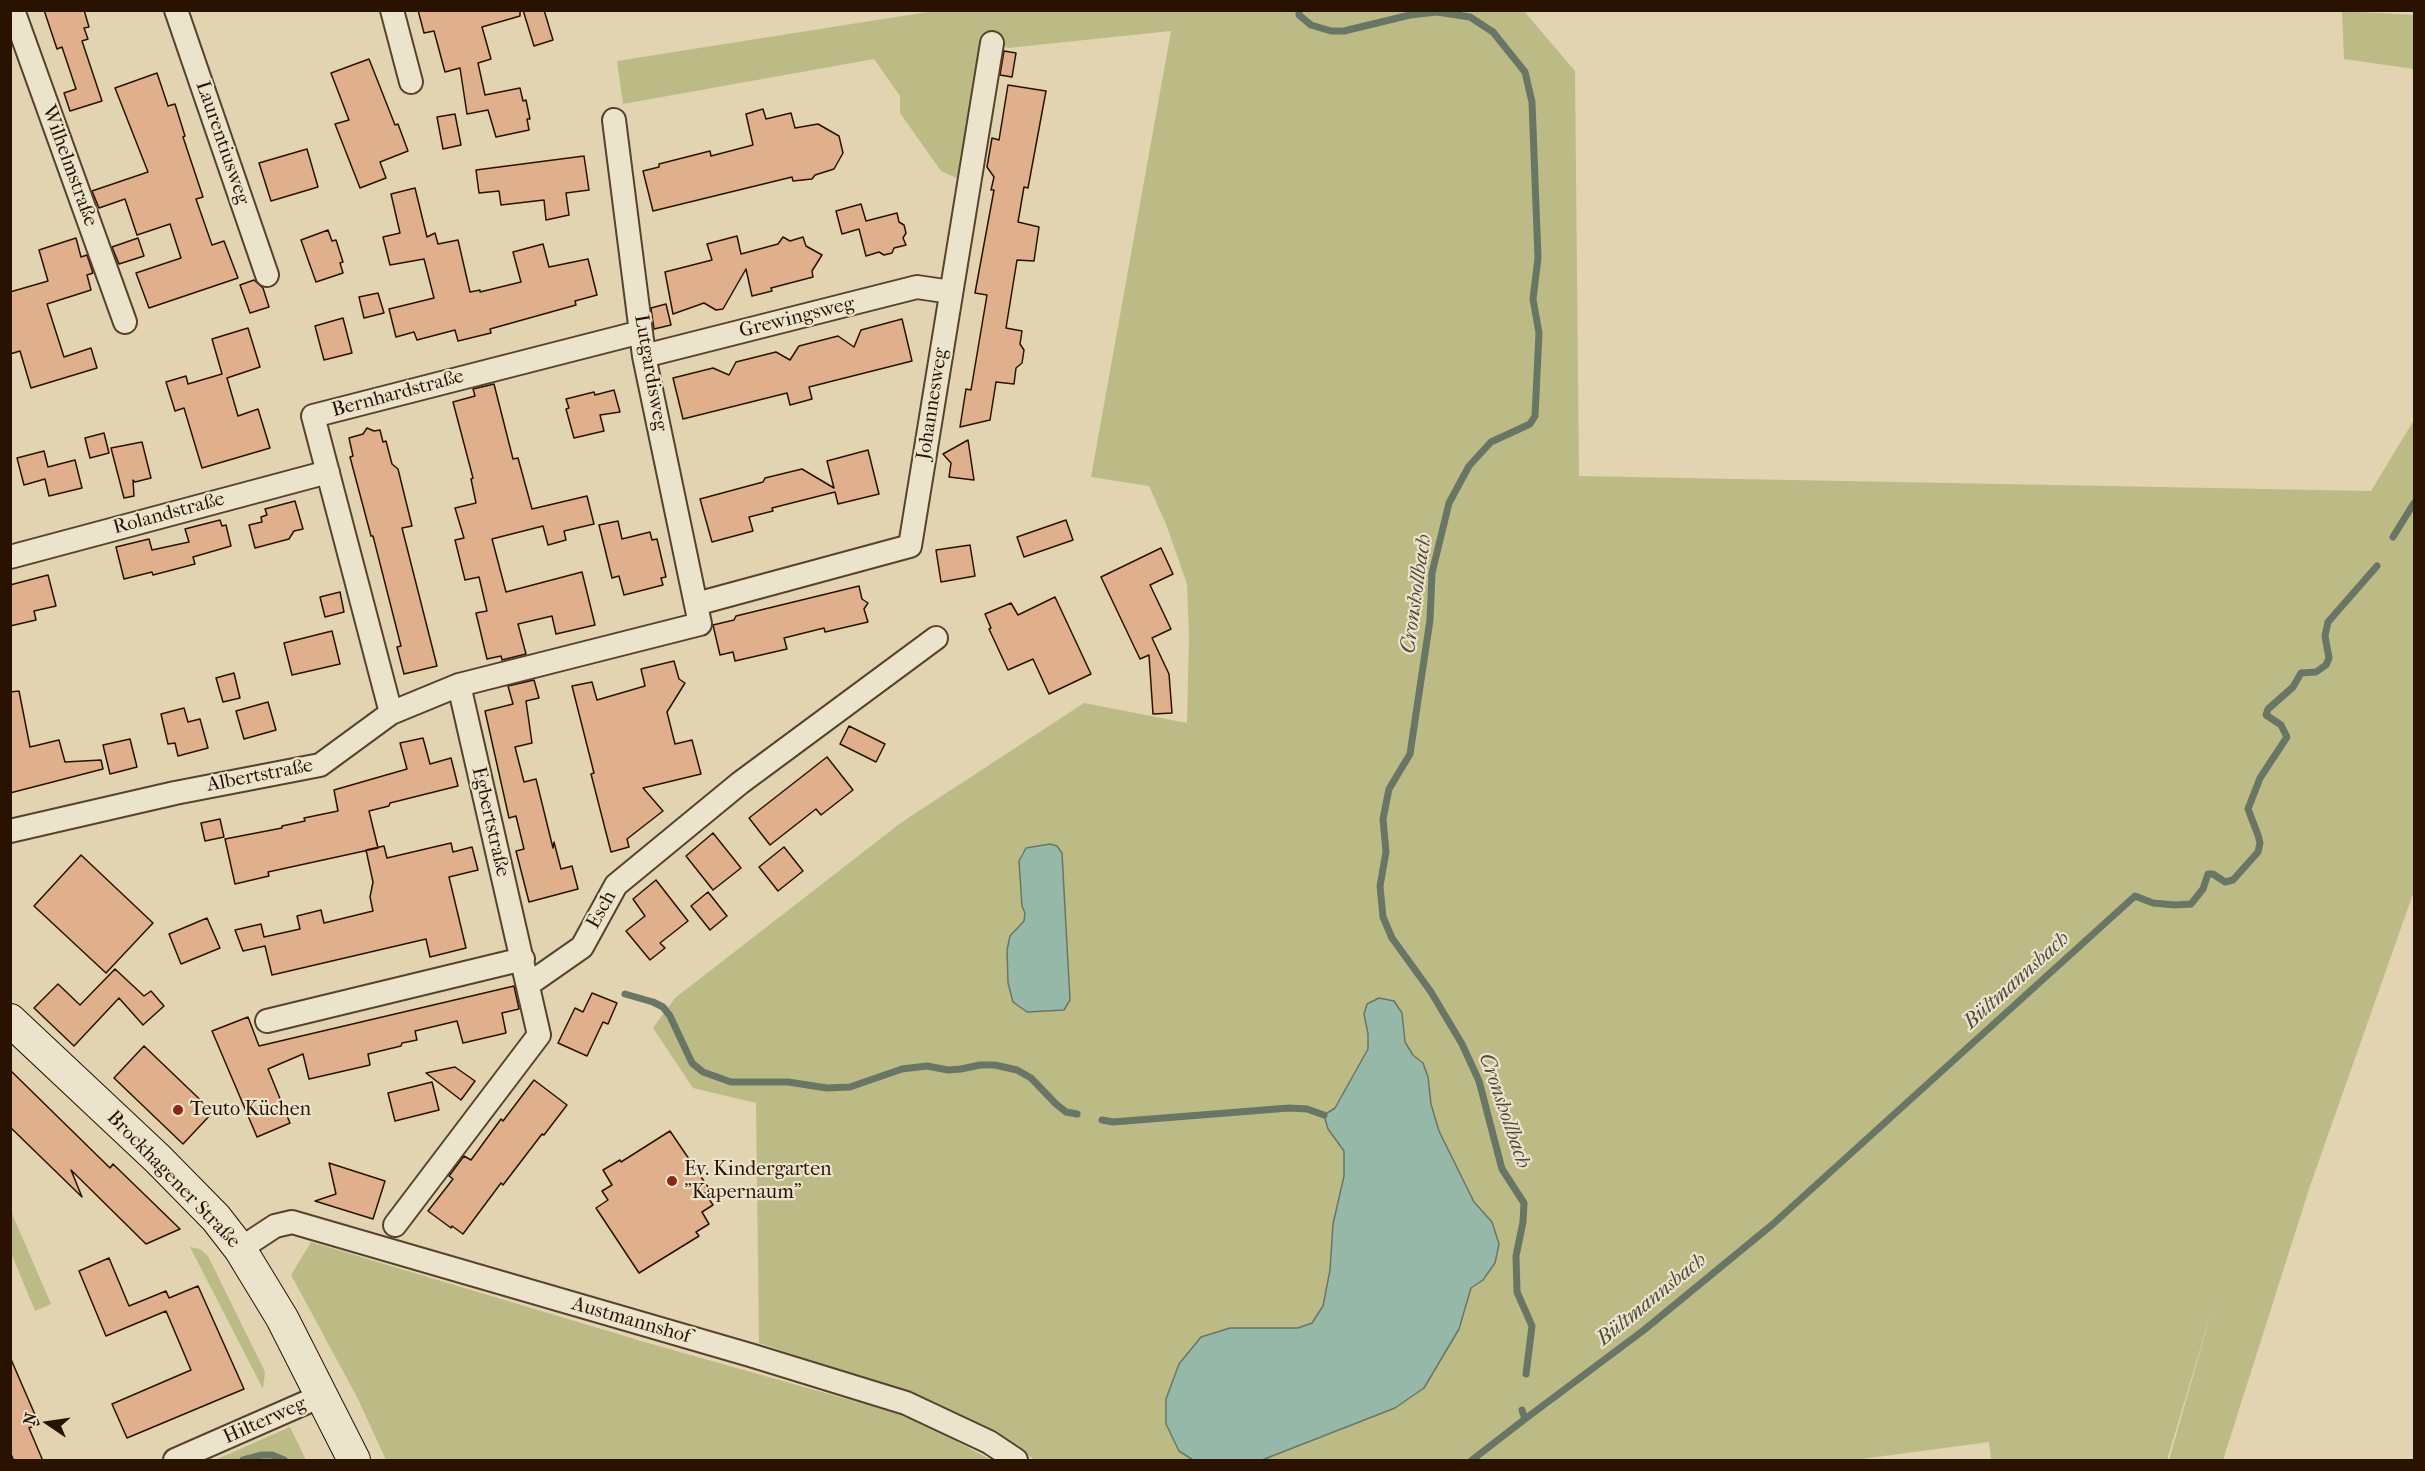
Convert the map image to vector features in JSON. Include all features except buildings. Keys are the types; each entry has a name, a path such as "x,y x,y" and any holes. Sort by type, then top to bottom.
{"main road":[{"name":"Brockhagener Straße","path":"10,1020 158,1159 216,1218 240,1249 282,1318 354,1461"}],"street":[{"name":"Wilhelmstraße","path":"13,10 125,322"},
{"name":"Laurentiusweg","path":"176,10 267,275"},
{"path":"392,10 411,82"},
{"name":"Johannesweg","path":"698,614 910,546 992,43"},
{"name":"Lutgardisweg","path":"614,120 644,356 698,614"},
{"name":"Grewingsweg","path":"644,356 917,287 951,292"},
{"name":"Bernhardstraße","path":"391,713 314,416 641,332"},
{"name":"Rolandstraße","path":"10,557 328,472"},
{"name":"Albertstraße","path":"10,831 175,793 320,765 391,713 459,686 698,614"},
{"name":"Esch","path":"529,984 582,947 616,885 740,783 936,638"},
{"name":"Egbertstraße","path":"459,686 489,822 529,984"},
{"path":"267,1020 523,959"},
{"path":"395,1225 539,1035 529,984"},
{"name":"Austmannshof","path":"240,1249 275,1226 292,1222 750,1355 906,1403 989,1442 1016,1461"},
{"name":"Hilterweg","path":"175,1461 321,1396"}],"shaded area":[{"path":"934,11 1524,11 1575,71 1579,476 2371,491 2414,420 2414,891 2310,1186 2223,1460 2169,1460 2213,1306 2167,1460 1991,1460 1989,1442 1854,1460 1035,1460 998,1435 909,1394 759,1343 756,1103 693,1088 653,1028 675,998 902,822 1084,703 1187,723 1189,635 1187,584 1166,524 1149,486 1091,477 1171,31 1008,48 981,40 959,179 941,171 900,113 900,96 874,59 623,104 617,61","holes":["1050,844 1057,846 1062,853 1070,1000 1010,936 1024,921 1019,861 1021,854 1027,848"]},
{"path":"2342,11 2414,15 2414,69 2344,59"},
{"path":"1050,844 1057,846 1062,853 1070,1000 1064,1010 1027,1012 1013,1002 1008,983 1007,950 1010,936 1024,921 1025,913 1022,906 1019,861 1026,848"},
{"path":"1379,998 1394,1001 1402,1013 1405,1042 1413,1055 1423,1063 1439,1131 1474,1202 1492,1222 1499,1244 1495,1263 1483,1280 1471,1288 1459,1329 1424,1388 1395,1408 1262,1460 1193,1460 1179,1451 1166,1424 1166,1399 1179,1364 1201,1337 1230,1328 1298,1328 1312,1323 1323,1306 1330,1270 1333,1224 1344,1176 1344,1151 1328,1129 1324,1115 1335,1108 1368,1049 1364,1014 1367,1004"},
{"path":"10,1209 51,1304 35,1311 11,1253"},
{"path":"311,1242 648,1343 889,1411 919,1421 991,1460 386,1460 357,1397 291,1275"},
{"path":"190,1247 200,1249 208,1256 265,1372 263,1389"},
{"path":"290,1427 306,1460 215,1460"}],"waterway":[{"name":"Cronshollbach","path":"1299,10 1299,15 1311,25 1331,31 1344,31 1410,15 1437,12 1470,17 1493,32 1525,72 1532,102 1538,258 1533,299 1539,333 1535,416 1530,424 1491,442 1469,466 1449,503 1432,573 1430,620 1410,754 1389,789 1383,819 1386,852 1380,886 1383,917 1392,938 1431,992 1462,1044 1479,1081 1502,1169 1524,1203 1523,1222 1516,1256 1517,1292 1532,1326 1526,1374"},
{"name":"Bültmannsbach","path":"2393,537 2414,503"},
{"name":"Bültmannsbach","path":"1525,1419 1644,1330 1773,1224 2135,896 2153,903 2191,904 2203,889 2208,874 2213,874 2225,882 2233,880 2258,852 2260,843 2248,809 2260,778 2287,737 2281,725 2266,715 2268,709 2293,687 2301,673 2316,672 2326,665 2329,658 2325,636 2328,622 2377,566"},
{"path":"625,994 663,1007 670,1016 692,1063 703,1072 731,1082 788,1082 827,1088 850,1087 902,1069 927,1066 948,1070 995,1065 1017,1070 1031,1078 1066,1112 1077,1114"},
{"path":"1102,1120 1113,1122 1289,1108 1307,1109 1324,1115"},
{"name":"Cronshollbach","path":"1472,1460 1525,1419 1522,1410"},
{"path":"243,1460 262,1455 272,1455 284,1460"}],"place":[{"name":"Teuto Küchen","path":"178,1110"},
{"name":"Ev. Kindergarten \"Kapernaum\"","path":"672,1181"}]}
